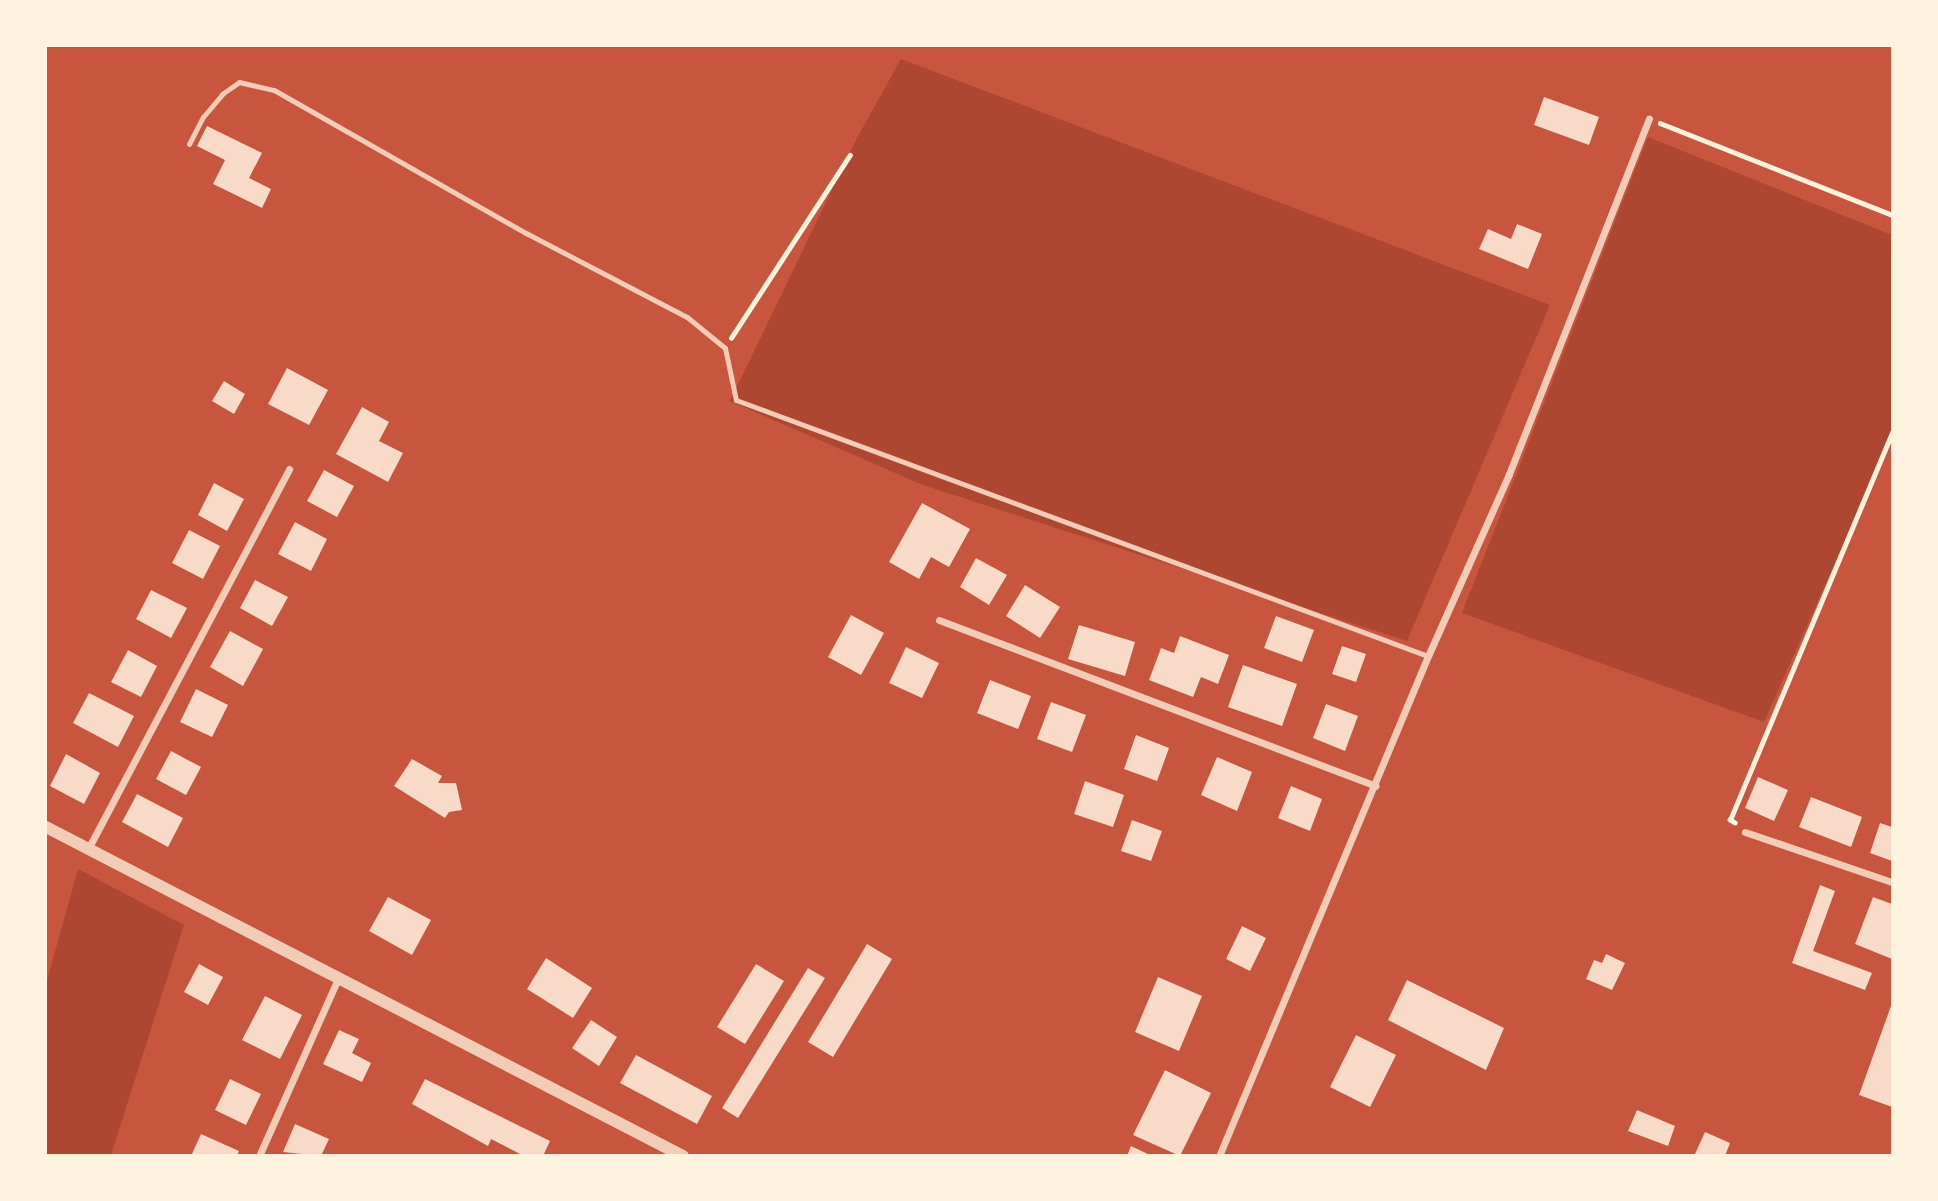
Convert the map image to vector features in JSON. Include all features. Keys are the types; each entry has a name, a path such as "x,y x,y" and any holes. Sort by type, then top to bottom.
{"street":[{"path":"1219,1156 1376,786 1428,656 1510,474 1649,119"},
{"path":"88,850 289,469"},
{"path":"939,620 1376,786"},
{"path":"46,827 337,981 676,1154"},
{"path":"1745,832 1892,882"},
{"path":"259,1156 337,981"}],"lane":[{"path":"189,144 216,102 239,82 274,90 526,233 687,317 725,348 736,400 1428,656"}],"path":[{"path":"1649,119 1892,215"},
{"path":"725,348 850,155"},
{"path":"1745,832 1730,820 1892,432"}],"shaded area":[{"path":"901,59 1550,305 1407,641 923,485 730,401 856,140"},
{"path":"1648,137 1892,235 1892,435 1764,722 1462,613"},
{"path":"78,869 184,925 111,1155 46,1155 46,984"}],"building":[{"path":"1544,97 1599,117 1589,145 1534,125"},
{"path":"207,126 262,153 249,178 271,189 262,208 213,184 225,160 197,146"},
{"path":"1517,224 1542,234 1528,269 1479,249 1488,229 1511,239"},
{"path":"287,368 328,390 309,425 268,404"},
{"path":"224,381 245,394 234,414 212,401"},
{"path":"362,407 389,422 379,441 403,453 388,482 336,454"},
{"path":"324,470 354,486 337,517 307,501"},
{"path":"214,483 244,499 227,531 198,515"},
{"path":"922,503 970,529 949,567 931,557 919,579 889,562"},
{"path":"295,522 327,539 311,571 278,554"},
{"path":"189,530 220,546 203,579 172,563"},
{"path":"976,558 1007,575 989,605 960,587"},
{"path":"255,580 288,597 272,626 240,608"},
{"path":"1025,585 1060,607 1040,638 1006,616"},
{"path":"151,590 187,608 171,638 136,619"},
{"path":"851,615 884,633 861,675 828,657"},
{"path":"1276,616 1314,630 1302,662 1264,648"},
{"path":"1079,625 1135,642 1125,676 1068,659"},
{"path":"230,631 263,649 243,686 210,667"},
{"path":"1180,636 1229,655 1218,684 1201,677 1193,697 1149,680 1161,648 1174,653"},
{"path":"1342,646 1366,654 1356,682 1332,674"},
{"path":"906,647 939,663 922,698 889,683"},
{"path":"128,650 157,666 141,697 111,682"},
{"path":"1243,665 1297,684 1282,726 1228,707"},
{"path":"990,680 1031,696 1018,729 977,713"},
{"path":"196,689 228,705 212,737 180,722"},
{"path":"89,693 134,716 118,747 73,723"},
{"path":"1051,702 1086,715 1072,752 1037,739"},
{"path":"1326,704 1358,716 1345,751 1313,738"},
{"path":"1136,735 1169,748 1157,781 1124,769"},
{"path":"171,751 201,767 186,795 156,779"},
{"path":"66,754 100,773 84,804 50,786"},
{"path":"1217,757 1252,772 1237,811 1201,795"},
{"path":"412,759 442,776 438,783 456,783 462,810 449,812 445,818 394,786"},
{"path":"1758,777 1788,790 1774,821 1745,808"},
{"path":"1085,781 1124,795 1113,827 1074,814"},
{"path":"1291,786 1322,799 1310,831 1278,818"},
{"path":"137,794 183,818 168,847 122,822"},
{"path":"1811,797 1862,817 1851,847 1799,827"},
{"path":"1132,820 1162,831 1151,861 1121,851"},
{"path":"1880,823 1892,827 1892,861 1870,853"},
{"path":"1820,885 1835,891 1813,951 1872,973 1865,990 1792,963"},
{"path":"388,897 431,920 412,955 369,931"},
{"path":"1873,897 1892,904 1892,959 1855,944"},
{"path":"1242,926 1266,938 1250,971 1226,959"},
{"path":"867,944 892,959 833,1057 808,1042"},
{"path":"1606,954 1625,963 1612,990 1586,979 1594,960 1602,963"},
{"path":"546,958 592,988 573,1018 527,989"},
{"path":"199,964 223,977 208,1005 184,992"},
{"path":"756,964 784,981 745,1044 717,1027"},
{"path":"808,968 825,978 738,1118 722,1108"},
{"path":"1158,977 1202,996 1179,1051 1135,1032"},
{"path":"1407,980 1504,1028 1486,1070 1388,1020"},
{"path":"265,996 302,1015 280,1059 242,1040"},
{"path":"1892,1003 1892,1107 1859,1095"},
{"path":"591,1020 617,1037 599,1066 572,1048"},
{"path":"339,1030 359,1039 352,1053 371,1063 362,1082 323,1064"},
{"path":"1356,1035 1396,1055 1370,1107 1330,1087"},
{"path":"636,1055 712,1096 697,1124 620,1083"},
{"path":"1165,1070 1211,1093 1180,1156 1133,1135"},
{"path":"230,1079 261,1094 246,1125 215,1110"},
{"path":"425,1079 550,1141 543,1156 524,1156 491,1139 488,1146 412,1104"},
{"path":"1637,1110 1675,1126 1668,1146 1628,1131"},
{"path":"295,1124 329,1139 321,1156 283,1152"},
{"path":"1705,1132 1730,1143 1725,1156 1695,1154"},
{"path":"201,1134 239,1151 237,1156 191,1156"},
{"path":"1131,1146 1152,1156 1127,1156"}]}
